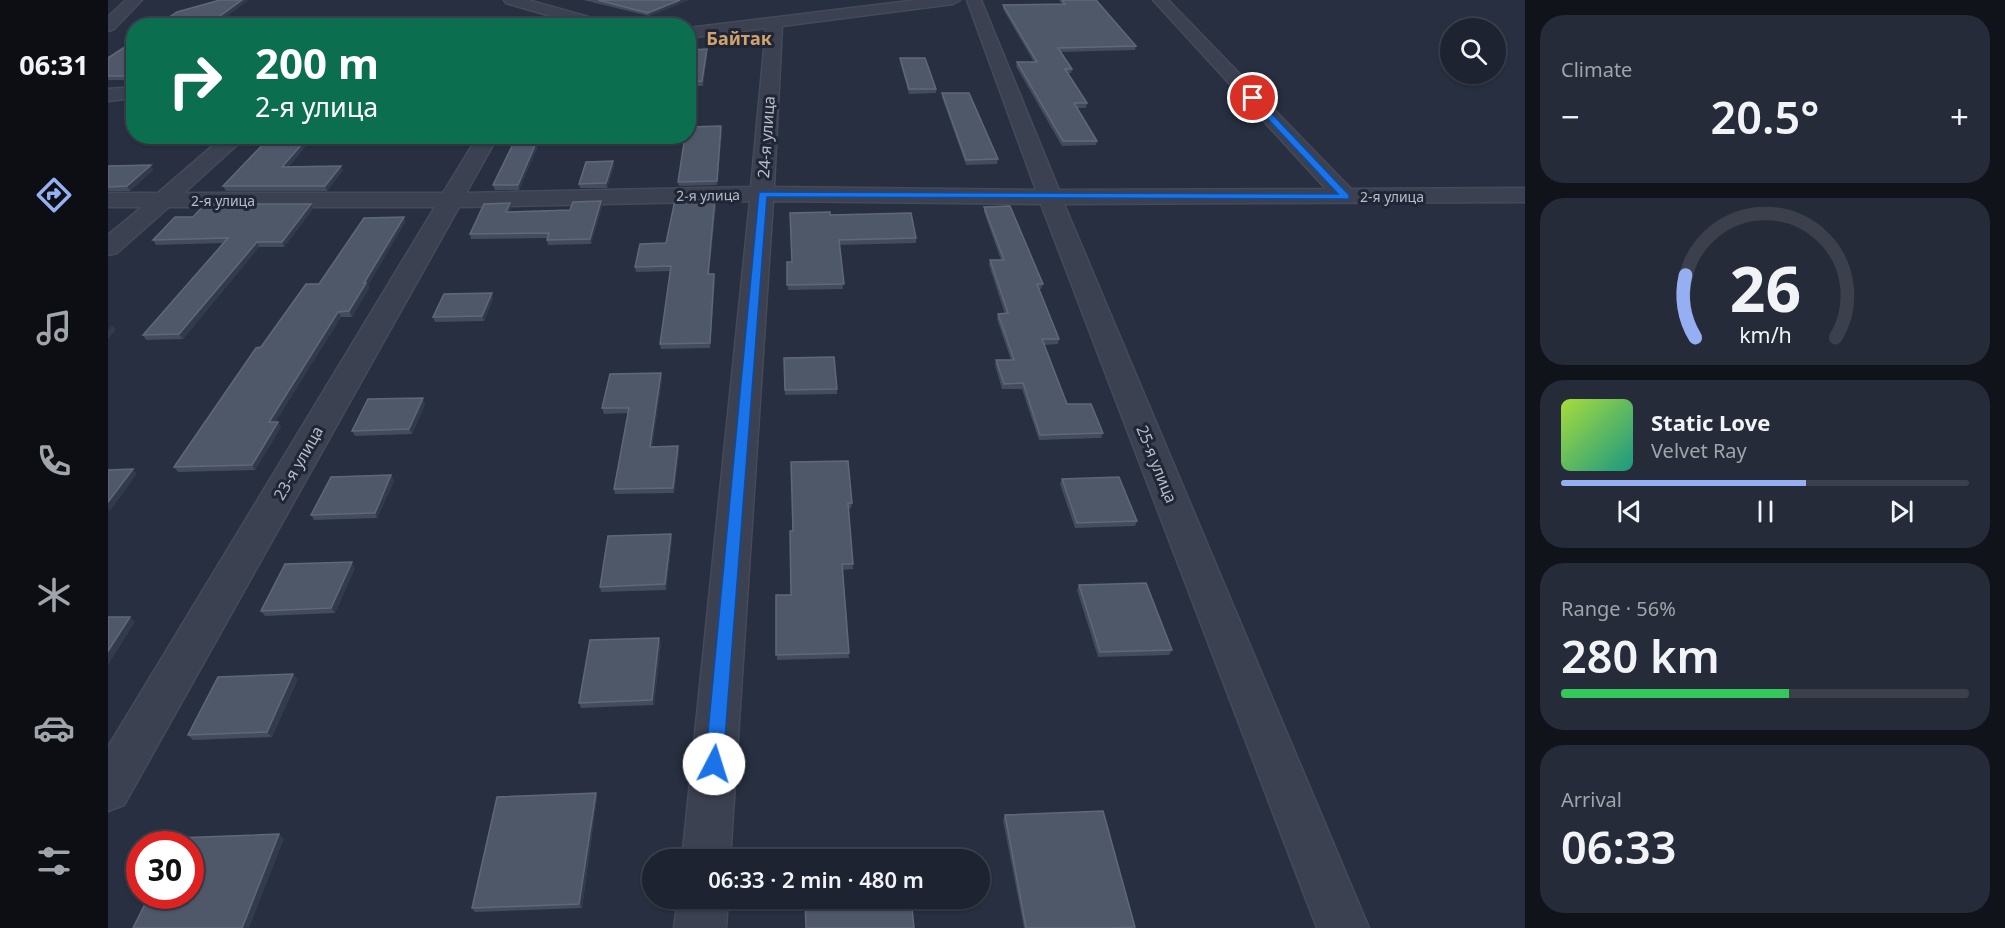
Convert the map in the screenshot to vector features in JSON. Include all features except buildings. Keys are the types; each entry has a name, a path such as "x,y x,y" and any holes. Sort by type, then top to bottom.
{"street":[{"path":"108,26 135,0"},
{"path":"511,0 575,18"},
{"path":"910,0 929,4"},
{"path":"696,32 953,0"},
{"name":"25-я улица","path":"974,0 1343,928"},
{"path":"1160,0 1346,197"},
{"name":"24-я улица","path":"707,849 762,194 774,24"},
{"path":"108,95 126,93"},
{"path":"108,248 228,144"},
{"name":"23-я улица","path":"108,789 484,144"},
{"name":"2-я улица","path":"108,200 452,200 762,194 1346,197 1525,195"},
{"path":"700,928 702,909"}],"district":[{"name":"Байтак","path":"739,38"}],"route":[{"path":"714,764 762,194 1346,197 1253,98"}]}
